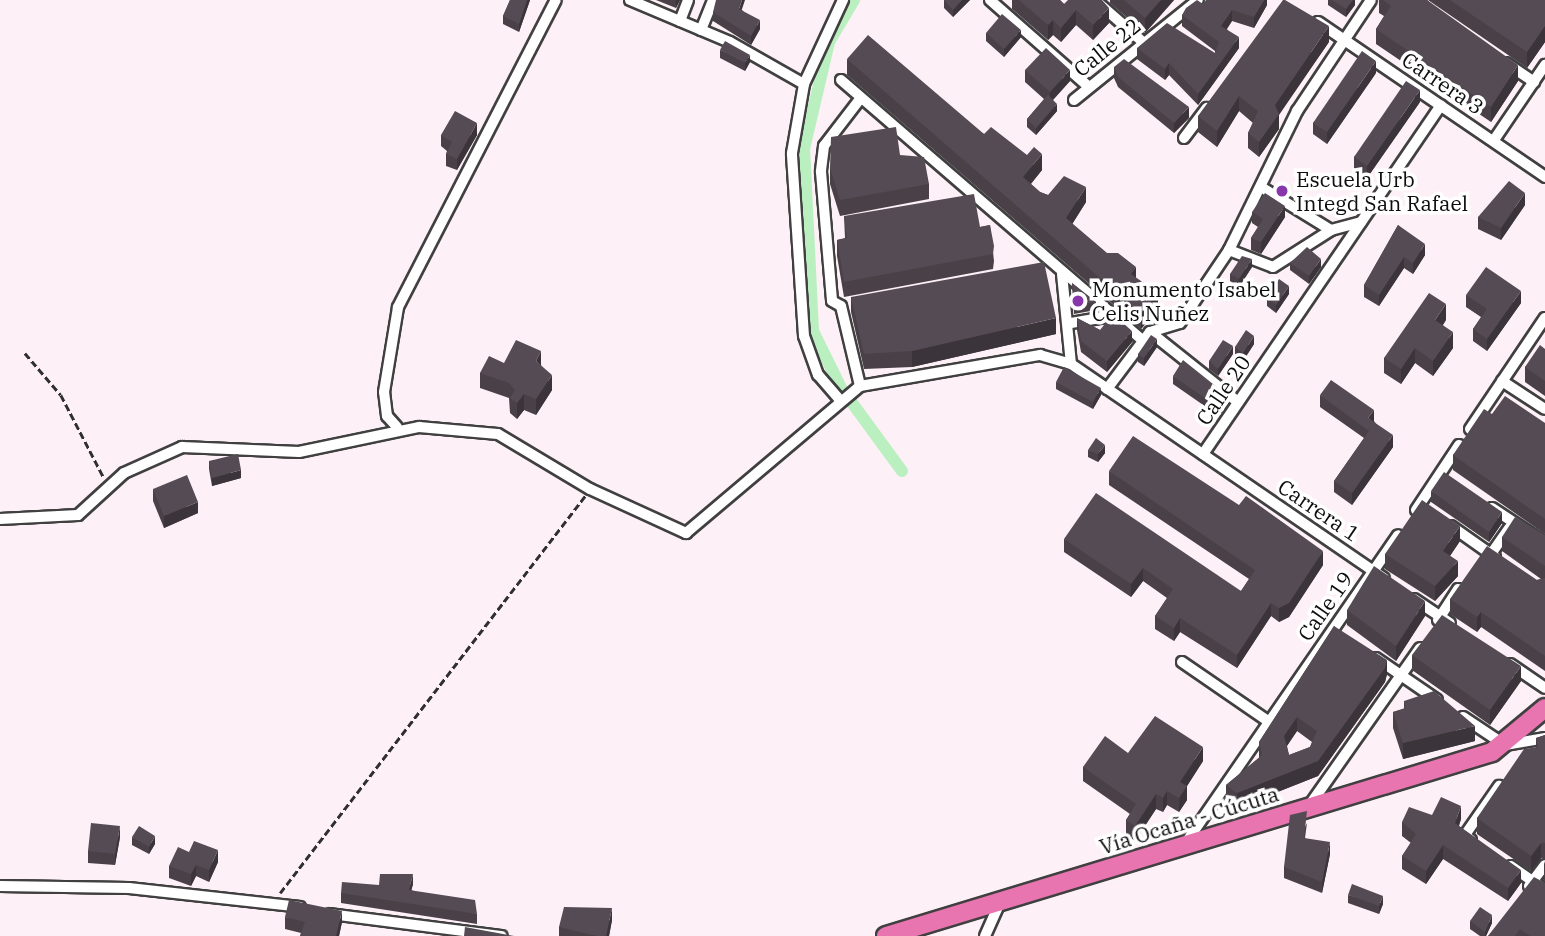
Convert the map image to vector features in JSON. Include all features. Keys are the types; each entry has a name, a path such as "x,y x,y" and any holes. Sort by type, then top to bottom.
{"main road":[{"path":"1513,750 1545,708"},
{"name":"Vía Ocaña - Cúcuta","path":"886,936 1309,806 1513,750"}],"street":[{"path":"397,427 387,416 384,392 398,307 556,0"},
{"path":"680,21 688,0"},
{"path":"701,30 713,0"},
{"path":"840,400 818,375 803,324 792,153 804,84 843,0"},
{"path":"990,0 1089,87"},
{"path":"1095,0 1143,41"},
{"path":"1107,389 1146,336 1180,323 1229,250 1297,111 1371,0"},
{"path":"632,1 701,30 804,84"},
{"name":"Calle 22","path":"1074,100 1143,41 1171,27 1191,2"},
{"name":"Carrera 3","path":"1304,13 1545,177"},
{"path":"1490,52 1534,82"},
{"path":"1122,58 1133,66"},
{"path":"1494,140 1545,65"},
{"path":"841,80 1050,266 1111,316 1146,336 1238,402"},
{"path":"1184,138 1216,96"},
{"path":"854,303 841,306 832,301 824,146 860,99"},
{"name":"Calle 20","path":"1203,454 1441,105"},
{"path":"1189,108 1200,117"},
{"path":"886,136 899,134"},
{"path":"824,146 849,142"},
{"path":"1261,187 1331,230"},
{"path":"962,202 975,200"},
{"path":"1229,250 1273,267 1331,230 1361,222"},
{"path":"827,226 840,224"},
{"path":"1037,268 1050,266"},
{"path":"1062,274 1071,364"},
{"path":"841,306 860,386"},
{"path":"1068,323 1111,316"},
{"name":"Calle 19","path":"1184,846 1268,721 1337,631 1373,570 1545,318"},
{"path":"0,519 78,515 109,487 160,453 182,447 299,452 397,427 498,433 590,489 676,532 694,531 840,400 860,386 1012,357 1057,356 1071,364"},
{"name":"Carrera 1","path":"1071,364 1395,586"},
{"path":"1502,381 1545,410"},
{"path":"1494,393 1514,407"},
{"path":"1442,472 1452,479"},
{"path":"1482,501 1545,543"},
{"path":"1420,504 1431,512"},
{"path":"1441,520 1511,568"},
{"path":"1478,561 1512,523"},
{"path":"1309,806 1401,677 1470,572"},
{"path":"1406,593 1461,631"},
{"path":"1362,649 1513,750"},
{"path":"1493,652 1545,688"},
{"path":"1182,662 1268,721"},
{"path":"1513,750 1545,738"},
{"path":"1513,750 1529,743"},
{"path":"1488,851 1465,835 1505,778"},
{"path":"1499,858 1545,890"},
{"path":"1517,903 1545,865"},
{"path":"0,886 129,888 274,901 502,936"},
{"path":"985,936 1000,902"}],"path":[{"path":"25,353 61,395 109,487"},
{"path":"274,901 590,489"}],"building":[{"path":"510,0 527,0 519,24 503,16"},
{"path":"716,0 742,0 739,9 760,20 751,36 713,12"},
{"path":"944,0 962,0 953,10"},
{"path":"1019,0 1060,0 1064,4 1068,0 1102,0 1109,8 1093,25 1076,10 1061,28 1053,20 1048,25"},
{"path":"1124,0 1161,0 1145,18"},
{"path":"1197,0 1203,4 1206,0 1264,0 1254,17 1232,10 1221,26 1239,37 1198,94 1169,63 1165,69 1137,48 1167,23 1215,53 1219,42 1182,15 1186,8"},
{"path":"1283,0 1329,26 1275,105 1279,114 1259,142 1248,133 1258,111 1239,96 1217,131 1198,116"},
{"path":"1332,0 1353,0 1346,9"},
{"path":"1383,0 1427,0 1518,65 1491,107 1376,29 1391,6"},
{"path":"1450,0 1545,0 1545,26 1527,52"},
{"path":"1002,14 1021,30 1004,49 986,33"},
{"path":"868,35 984,134 991,127 1027,155 1034,147 1042,154 1023,177 1040,192 1048,195 1064,176 1086,187 1066,218 1107,253 1118,253 1136,267 1131,274 1158,293 1141,314 1123,298 1132,287 1115,291 847,59"},
{"path":"725,41 750,55 745,63 720,50"},
{"path":"1046,48 1070,70 1050,92 1025,70"},
{"path":"1362,51 1376,61 1327,132 1313,123"},
{"path":"1124,59 1189,107 1174,123 1118,77 1114,67"},
{"path":"1406,81 1420,90 1367,166 1354,157"},
{"path":"1048,95 1057,104 1036,128 1027,119"},
{"path":"455,111 477,123 457,159 446,154 452,142 441,135"},
{"path":"896,127 900,155 924,157 929,184 840,200 830,168 831,137"},
{"path":"1509,181 1525,193 1501,228 1478,217"},
{"path":"1265,193 1285,206 1261,242 1251,238 1263,219 1252,212"},
{"path":"974,194 980,227 990,225 993,254 844,282 837,240 847,238 844,216"},
{"path":"1398,225 1425,244 1413,263 1404,257 1379,295 1364,285"},
{"path":"1307,247 1321,259 1309,276 1290,263"},
{"path":"1242,256 1252,259 1239,279 1230,274"},
{"path":"1044,262 1056,318 912,351 864,354 851,297"},
{"path":"1486,267 1521,291 1487,339 1473,329 1487,309 1466,295"},
{"path":"1279,279 1289,286 1276,305 1267,298"},
{"path":"1072,283 1096,302 1074,306"},
{"path":"1429,293 1446,304 1435,320 1453,332 1433,361 1415,348 1401,369 1384,358"},
{"path":"1113,314 1132,331 1107,361 1081,341 1077,318 1100,330"},
{"path":"1246,330 1254,336 1243,353 1235,347"},
{"path":"1151,335 1157,339 1144,358 1138,354"},
{"path":"516,340 541,351 536,361 552,375 536,399 524,394 517,403 510,398 515,390 509,383 480,373 489,356 504,363"},
{"path":"1223,340 1233,346 1218,369 1209,361"},
{"path":"1540,345 1545,349 1545,381 1525,367"},
{"path":"1183,360 1228,396 1219,408 1173,376"},
{"path":"1064,367 1101,388 1093,402 1056,382"},
{"path":"1331,380 1374,410 1368,418 1393,435 1352,493 1334,481 1369,431 1320,395"},
{"path":"1505,396 1545,423 1545,519 1453,455 1484,409 1492,414"},
{"path":"1133,436 1239,505 1246,496 1323,551 1289,603 1279,608 1271,603 1237,655 1180,618 1174,628 1155,616 1173,589 1143,568 1131,584 1064,539 1096,493 1241,591 1255,570 1109,471"},
{"path":"1096,438 1105,445 1098,454 1088,450"},
{"path":"238,454 241,470 212,478 209,461"},
{"path":"1444,472 1502,512 1489,532 1431,491"},
{"path":"187,475 198,502 164,516 153,489"},
{"path":"1422,500 1460,526 1443,551 1458,561 1435,586 1385,554"},
{"path":"1515,517 1545,535 1545,566 1502,537"},
{"path":"1487,546 1537,580 1545,578 1545,656 1481,612 1477,617 1450,599"},
{"path":"1374,566 1425,601 1396,646 1347,610"},
{"path":"1442,615 1521,666 1490,710 1412,655"},
{"path":"1334,626 1387,660 1385,668 1318,761 1237,793 1226,785 1262,755 1259,742","holes":["1297,717 1317,731 1310,747 1289,755 1284,736"]},
{"path":"1434,691 1475,726 1403,743 1393,712 1405,708 1404,701"},
{"path":"1155,716 1203,747 1180,782 1187,786 1179,798 1167,791 1163,798 1156,794 1135,826 1126,820 1136,804 1083,767 1105,736 1128,753"},
{"path":"1545,735 1545,843 1541,843 1531,856 1477,818 1524,749 1538,747 1536,738"},
{"path":"1441,797 1461,806 1455,823 1521,870 1508,888 1443,845 1426,871 1402,856 1416,834 1402,822 1409,807 1432,815"},
{"path":"1307,811 1304,838 1330,842 1322,882 1284,867 1290,815"},
{"path":"91,823 120,826 115,854 88,851"},
{"path":"139,826 155,836 149,847 132,837"},
{"path":"194,841 218,850 209,870 196,865 191,874 169,866 178,847 189,852"},
{"path":"380,874 413,874 409,890 475,900 477,914 341,893 342,882 379,885"},
{"path":"1534,877 1545,883 1545,936 1530,936 1520,929 1515,936 1488,936"},
{"path":"1352,884 1383,896 1379,906 1348,895"},
{"path":"289,900 342,911 336,936 300,936 305,922 285,917"},
{"path":"564,907 612,908 606,936 559,927"},
{"path":"1480,907 1492,915 1485,932 1470,921"},
{"path":"465,927 514,936 464,936"}],"waterway":[{"path":"843,392 813,331 804,149 829,42 854,0"},
{"path":"850,400 902,471"}],"place":[{"name":"Escuela Urb Integd San Rafael","path":"1282,191"},
{"name":"Monumento Isabel Celis Nuñez","path":"1078,301"}]}
